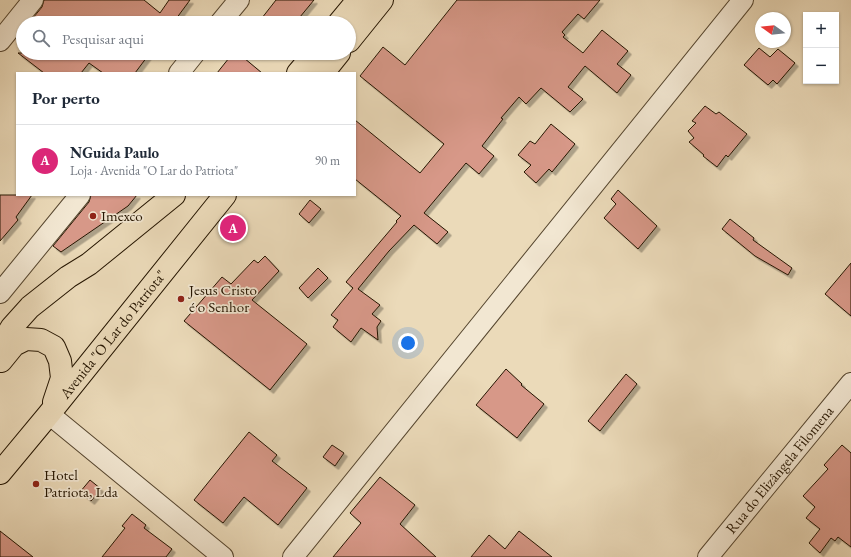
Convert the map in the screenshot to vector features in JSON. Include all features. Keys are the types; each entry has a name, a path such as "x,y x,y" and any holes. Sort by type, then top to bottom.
{"main road":[{"path":"345,16 358,0"},
{"path":"356,32 382,0"},
{"path":"299,72 309,60"},
{"path":"324,72 333,60"},
{"path":"0,348 12,327 30,307 68,277 89,264 173,196"},
{"name":"Avenida \"O Lar do Patriota\"","path":"0,473 50,414 224,196"},
{"path":"0,362 14,345 26,339 41,340 54,347 60,361 62,378 50,414"}],"street":[{"path":"20,16 33,0"},
{"path":"225,16 238,0"},
{"path":"293,557 743,0"},
{"path":"0,42 16,22"},
{"path":"180,72 190,60"},
{"path":"0,293 79,196"},
{"name":"Rua do Elizângela Filomena","path":"708,557 851,383"},
{"path":"50,414 223,557"}],"building":[{"path":"44,0 144,0 160,13 169,0 190,0 178,16 35,16 42,7"},
{"path":"276,0 314,0 301,16 263,16"},
{"path":"457,0 600,0 584,19 578,14 562,32 565,35 563,37 583,53 602,30 628,51 617,64 631,75 617,93 585,66 568,87 583,99 570,112 541,88 526,104 519,97 501,118 503,119 482,146 494,156 479,174 466,163 424,213 448,232 437,244 414,225 389,251 358,289 380,305 372,314 381,321 377,327 378,340 361,328 351,342 333,327 338,320 331,315 353,288 346,282 401,216 356,180 356,121 420,173 444,144 360,76 383,47 405,65"},
{"path":"759,48 770,57 778,49 795,63 777,84 773,80 768,85 744,65"},
{"path":"27,60 145,60 136,72 102,72 89,63 82,72 43,72"},
{"path":"227,60 246,60 261,72 218,72"},
{"path":"705,106 716,114 719,112 747,134 728,157 726,155 717,167 689,142 694,138 688,131 696,123 692,121"},
{"path":"551,124 575,144 552,172 549,169 536,183 524,172 531,165 518,155 530,141 535,144"},
{"path":"618,190 657,226 638,249 604,218 616,204 611,199"},
{"path":"0,195 31,196 16,217 18,220 0,241"},
{"path":"91,196 136,196 128,206 61,252 53,246 89,202"},
{"path":"310,200 321,209 309,223 299,214"},
{"path":"730,219 754,238 753,240 792,268 788,275 755,256 722,229"},
{"path":"265,256 279,271 252,300 307,344 270,390 184,321 222,277 231,284 254,260 258,263"},
{"path":"851,263 851,316 825,294"},
{"path":"318,268 328,278 308,298 299,288"},
{"path":"506,369 522,384 521,385 544,404 517,438 476,405"},
{"path":"626,374 637,384 600,431 588,421"},
{"path":"249,432 277,455 272,461 307,488 278,525 244,497 223,523 194,500"},
{"path":"332,445 344,453 335,466 323,457"},
{"path":"842,445 851,453 851,547 838,537 835,541 831,538 820,553 809,543 820,529 806,518 815,507 803,496 828,469 824,465"},
{"path":"380,477 415,505 400,524 436,557 333,557 361,523 350,513"},
{"path":"90,480 101,489 91,501 80,492"},
{"path":"132,514 146,525 144,528 172,549 166,557 102,557 125,528 122,526"},
{"path":"0,531 33,557 0,557"},
{"path":"519,531 552,557 471,557 489,535 505,549"}],"place":[{"name":"Imexco","path":"93,216"},
{"name":"NGuida Paulo","path":"233,228"},
{"name":"Jesus Cristo é o Senhor","path":"181,299"},
{"name":"Hotel Patriota, Lda","path":"36,484"}]}
